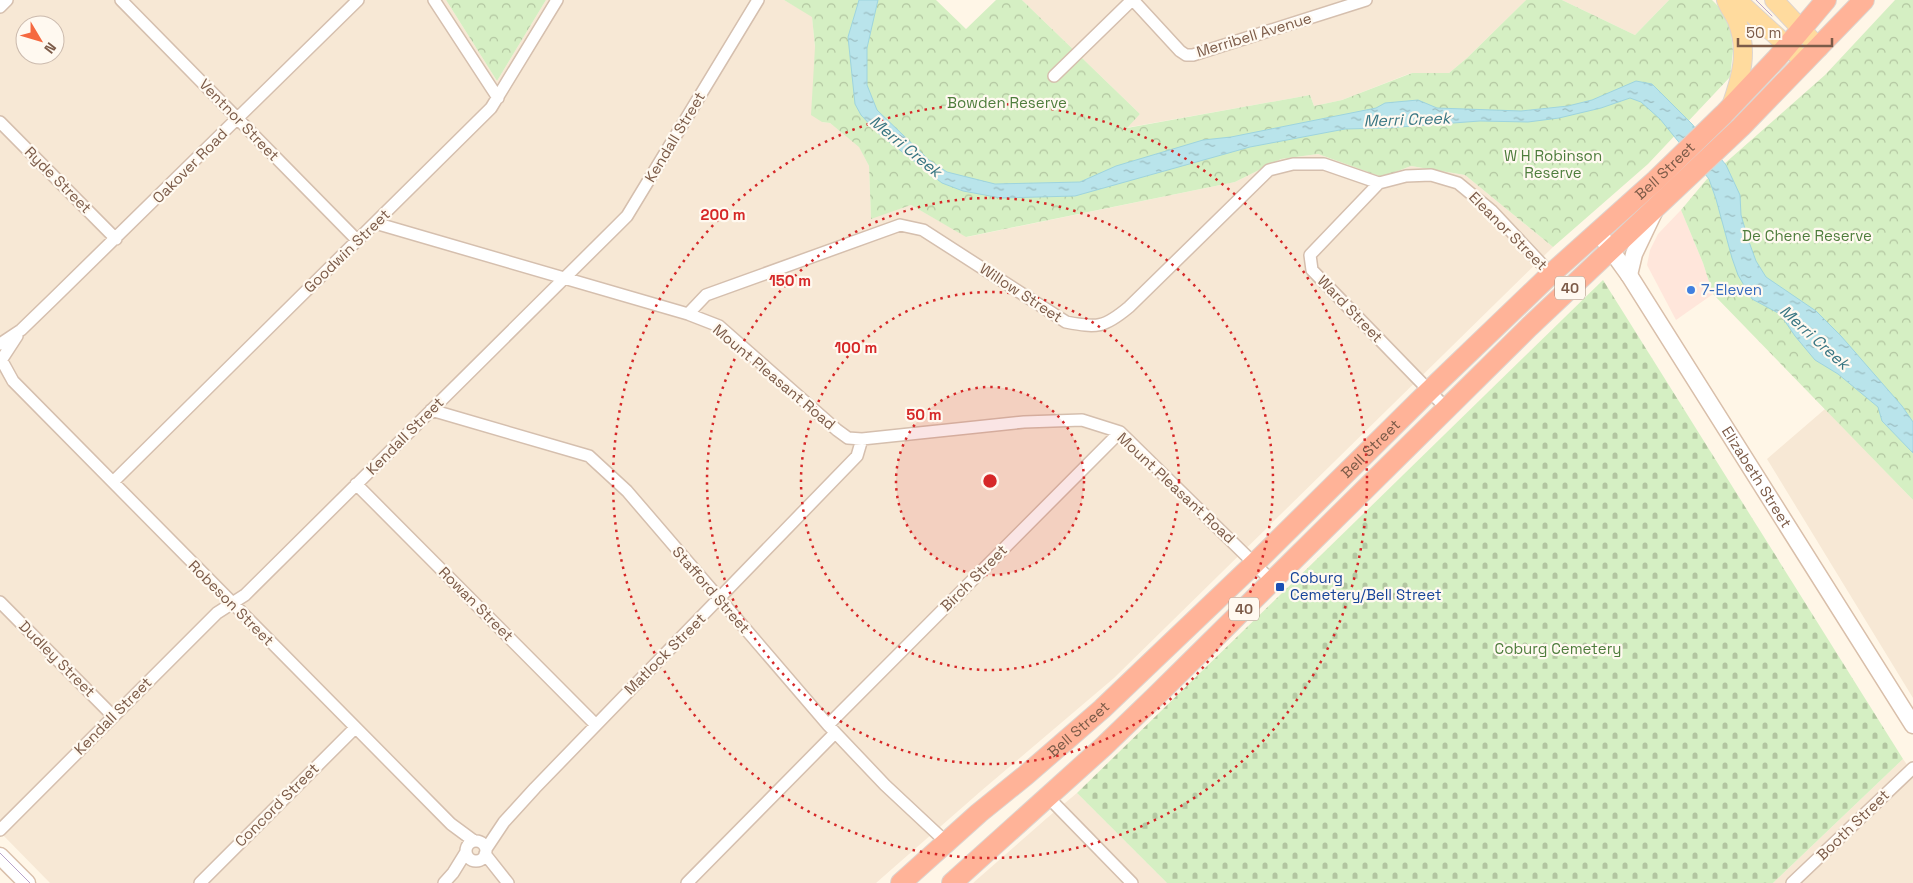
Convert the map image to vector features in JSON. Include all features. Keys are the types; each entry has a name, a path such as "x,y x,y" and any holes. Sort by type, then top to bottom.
{"highway":[{"name":"Bell Street","path":"901,883 979,813 1102,709 1255,563 1429,391 1727,110 1826,0"},
{"name":"Bell Street","path":"952,883 1010,832 1156,696 1529,327 1741,127 1820,48 1864,0"},
{"path":"979,813 995,821 1010,832"}],"main road":[{"path":"1726,0 1739,26 1744,49 1740,80 1727,110"},
{"path":"1737,0 1805,62"},
{"path":"1774,0 1820,48"},
{"path":"1629,275 1634,254 1656,209"},
{"name":"Elizabeth Street","path":"1598,232 1629,275 1913,725"},
{"path":"0,856 27,883"}],"street":[{"path":"0,7 7,0"},
{"name":"Ventnor Street","path":"121,0 357,240"},
{"name":"Oakover Road","path":"0,344 21,330 116,239 358,0"},
{"path":"434,0 498,98"},
{"name":"Goodwin Street","path":"113,482 491,108 557,0"},
{"name":"Kendall Street","path":"0,830 217,614 245,595 627,216 758,0"},
{"path":"1054,76 1133,0"},
{"name":"Merribell Avenue","path":"1133,0 1180,51 1186,55 1193,55 1366,0"},
{"name":"Ryde Street","path":"0,122 116,239"},
{"name":"Willow Street","path":"688,314 706,295 900,225 924,230 1066,322 1092,327 1113,321 1129,307 1269,170 1293,164 1324,164 1379,183"},
{"name":"Eleanor Street","path":"1379,183 1406,176 1431,175 1458,183 1492,211 1551,274"},
{"name":"Ward Street","path":"1379,183 1310,255 1312,270 1447,409"},
{"name":"Mount Pleasant Road","path":"375,223 688,314 718,326 848,438 862,439 1024,422 1082,420 1120,432 1272,581"},
{"name":"Oakover Road","path":"1,360 21,330"},
{"name":"Robeson Street","path":"1,360 14,381 507,881"},
{"name":"Robeson Street","path":"0,373 14,381"},
{"name":"Stafford Street","path":"431,410 588,456 627,491 832,729 885,784 946,842"},
{"name":"Birch Street","path":"687,883 832,729 1120,432"},
{"name":"Matlock Street","path":"444,883 504,822 595,724 857,456 862,439"},
{"name":"Rowan Street","path":"356,484 595,724"},
{"name":"Dudley Street","path":"0,602 113,716"},
{"name":"Concord Street","path":"200,883 355,728"},
{"name":"Booth Street","path":"1792,883 1913,768"},
{"path":"1048,797 1132,883"}],"shaded area":[{"path":"0,0 446,0 497,81 546,0 784,0 812,16 822,122 830,123 859,146 869,166 871,218 911,205 967,237 1235,182 1281,159 1318,154 1382,177 1411,166 1465,175 1553,247 1114,678 876,883 50,883 0,832"},
{"path":"1022,0 1526,0 1449,73 1411,73 1342,100 1314,106 1310,95 1125,128 1140,114"},
{"path":"1562,0 1669,0 1635,35"},
{"name":"7-Eleven","path":"1681,210 1703,263 1713,294 1676,320 1647,265 1650,250 1658,234"},
{"path":"1825,409 1913,500 1913,698 1767,459"},
{"path":"1903,759 1913,773 1913,883 1773,883"},
{"path":"1077,793 1167,883 973,883 1047,818"}],"green space":[{"path":"446,0 546,0 497,81"},
{"path":"784,0 936,0 966,29 996,0 1022,0 1140,114 1127,128 1310,95 1314,106 1342,100 1412,73 1449,73 1526,0 1562,0 1635,35 1669,0 1712,0 1720,8 1731,31 1733,51 1730,77 1648,164 1553,247 1465,175 1411,166 1382,177 1318,154 1281,159 1235,182 966,237 911,205 871,219 869,166 859,147 830,123 822,122 811,115 815,47 812,17"},
{"name":"De Chene Reserve","path":"1895,0 1913,0 1913,500 1713,294 1703,263 1681,210 1707,179 1825,75"},
{"name":"Coburg Cemetery","path":"1603,280 1903,759 1773,883 1167,883 1077,793"}],"water":[{"name":"Merri Creek","path":"859,0 878,0 867,48 867,85 877,110 929,160 947,172 995,184 1080,182 1116,166 1203,140 1231,137 1376,108 1385,103 1418,100 1437,108 1521,111 1568,106 1592,100 1636,81 1652,84 1692,124 1726,165 1740,195 1741,215 1748,239 1756,261 1766,277 1816,311 1841,336 1902,406 1913,422 1913,453 1882,421 1878,407 1838,374 1815,360 1780,314 1752,299 1738,275 1709,179 1660,119 1641,102 1630,98 1601,108 1559,118 1528,122 1480,121 1345,129 1250,147 1075,196 1001,198 963,191 942,183 878,133 861,115 855,104 848,37"}],"tram line":[{"path":"1756,0 1772,16"},
{"path":"0,853 30,883"}],"place":[{"name":"7-Eleven","path":"1691,290"},
{"name":"Coburg Cemetery/Bell Street","path":"1280,587"}],"park label":[{"name":"Bowden Reserve","path":"1007,103"},
{"name":"W H Robinson Reserve","path":"1553,164"}]}
